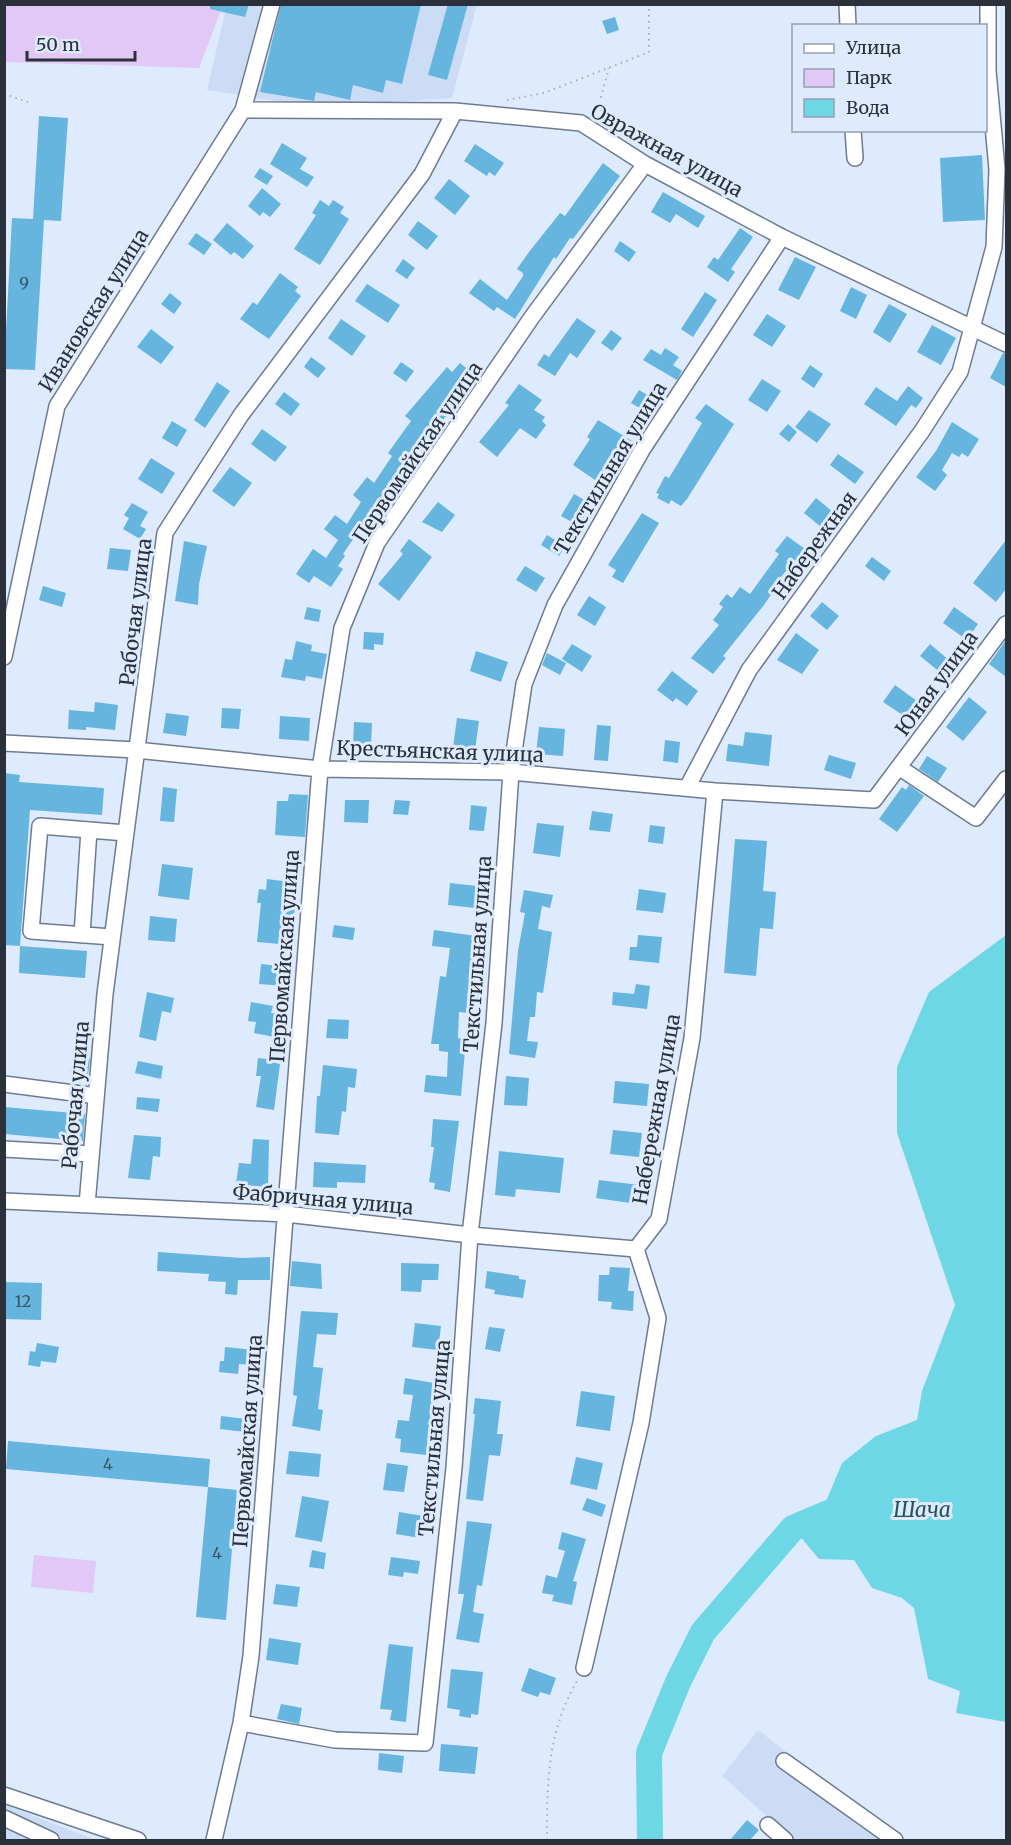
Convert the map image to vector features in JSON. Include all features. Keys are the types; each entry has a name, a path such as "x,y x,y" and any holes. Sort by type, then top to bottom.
{"street":[{"name":"Ивановская улица","path":"4,657 57,406 243,110 272,4"},
{"path":"847,4 848,24"},
{"name":"Набережная","path":"688,786 749,670 922,431 960,372 974,329 994,247 997,169 988,71 988,4"},
{"name":"Овражная улица","path":"243,110 455,111 581,123 645,164 782,237 1006,344"},
{"name":"Рабочая улица","path":"87,1205 112,937 136,750 149,670 165,533 241,415 422,174 455,111"},
{"path":"853,132 855,158"},
{"name":"Первомайская улица","path":"214,1840 241,1723 251,1656 320,769 342,628 377,543 532,317 645,164"},
{"name":"Текстильная улица","path":"241,1723 335,1740 425,1743 454,1468 470,1235 494,1023 511,772 524,684 555,605 642,450 782,237"},
{"name":"Юная улица","path":"874,800 1006,624"},
{"name":"Крестьянская улица","path":"4,743 136,750 320,769 511,772 688,786 715,791 874,800"},
{"name":"Юная улица","path":"900,768 976,818 1006,779"},
{"name":"Набережная улица","path":"636,1249 659,1219 692,1038 715,791"},
{"path":"112,937 31,931 40,826 126,833"},
{"path":"82,935 89,830"},
{"path":"4,1084 89,1095"},
{"path":"4,1149 91,1154"},
{"name":"Фабричная улица","path":"4,1201 286,1214 470,1235 636,1249"},
{"path":"584,1668 641,1423 658,1318 636,1249"},
{"path":"784,1761 895,1840"},
{"path":"4,1795 138,1840"},
{"path":"4,1818 51,1840"},
{"path":"768,1825 785,1840"}],"path":[{"path":"502,101 544,93 649,52 649,4"},
{"path":"581,123 597,114 609,68"},
{"path":"4,94 28,102"},
{"path":"547,1840 547,1774 562,1707 584,1668"}],"shaded area":[{"path":"227,5 477,5 452,98 313,107 207,90"},
{"path":"758,1730 900,1840 793,1840 722,1776"},
{"path":"5,1805 96,1840 5,1840"}],"green space":[{"path":"5,5 223,5 199,68 5,62"},
{"path":"34,1555 96,1561 93,1593 31,1587"}],"water":[{"name":"Шача","path":"1006,935 1006,1722 956,1713 960,1691 928,1679 914,1608 902,1598 872,1588 854,1560 819,1559 793,1528 827,1499 842,1463 876,1436 917,1420 922,1391 955,1305 897,1133 897,1067 929,992"}],"building":[{"path":"210,4 249,4 245,17 210,9"},
{"path":"281,4 421,4 402,84 386,80 383,93 353,85 350,100 316,92 314,101 260,92"},
{"path":"448,4 468,4 447,80 428,75"},
{"path":"615,17 619,30 607,34 602,21"},
{"path":"39,116 68,118 61,221 44,220 35,370 4,369 12,218 33,219"},
{"path":"282,143 307,158 300,169 314,177 307,187 270,164"},
{"path":"475,144 504,163 495,176 489,172 487,176 464,161"},
{"path":"982,155 985,220 943,222 940,158"},
{"path":"603,163 620,176 573,239 570,238 556,259 554,257 515,319 497,307 494,311 469,293 480,279 507,300 523,276 523,273 517,269 560,213 565,216"},
{"path":"260,168 273,176 267,185 254,177"},
{"path":"449,179 470,196 455,215 434,198"},
{"path":"262,188 281,204 270,217 263,212 260,216 248,206"},
{"path":"663,192 705,216 698,228 676,214 670,223 651,212"},
{"path":"320,200 329,206 333,200 344,207 340,213 349,219 320,265 294,249 316,215 312,213"},
{"path":"418,221 438,236 427,250 408,235"},
{"path":"227,223 254,246 243,259 234,252 231,255 213,240"},
{"path":"740,228 753,237 731,269 735,272 728,282 707,267 714,257 718,260"},
{"path":"196,233 212,244 204,255 188,244"},
{"path":"620,241 636,252 629,262 614,251"},
{"path":"795,257 816,267 799,300 778,290"},
{"path":"403,259 415,268 407,279 395,271"},
{"path":"280,273 298,287 295,291 301,296 269,339 240,319 253,302 257,305"},
{"path":"367,284 400,305 388,323 355,301"},
{"path":"851,287 867,295 856,319 840,311"},
{"path":"705,292 717,300 693,337 681,329"},
{"path":"170,293 182,303 174,314 161,304"},
{"path":"889,304 907,314 890,343 873,332"},
{"path":"767,314 786,326 772,347 753,335"},
{"path":"577,318 596,331 577,358 570,353 555,376 537,365 544,354 549,357"},
{"path":"341,319 366,336 352,356 328,338"},
{"path":"932,325 956,338 941,365 917,352"},
{"path":"151,329 174,347 161,364 137,347"},
{"path":"611,330 622,338 612,351 601,343"},
{"path":"665,348 679,357 673,365 682,371 677,380 643,360 651,349 661,355"},
{"path":"1003,353 1006,354 1006,387 990,378"},
{"path":"311,357 326,368 318,378 304,367"},
{"path":"401,362 414,371 406,382 393,373"},
{"path":"460,363 476,376 447,411 449,413 429,436 375,512 373,510 343,554 345,556 338,566 343,569 331,587 314,576 309,583 296,574 313,549 326,558 338,540 324,529 335,515 347,524 361,502 353,495 367,477 374,483 392,456 388,453 411,421 405,416 447,367 452,372"},
{"path":"810,365 823,374 814,388 801,379"},
{"path":"762,379 781,391 767,412 748,400"},
{"path":"217,382 230,391 205,428 194,420"},
{"path":"519,384 542,400 534,410 545,417 542,421 546,425 536,439 520,428 497,457 479,442 509,405 505,403"},
{"path":"908,386 923,398 916,408 911,405 896,426 864,404 876,387 897,401"},
{"path":"639,390 658,401 650,414 631,403"},
{"path":"284,392 300,404 291,416 275,404"},
{"path":"706,404 734,424 687,499 681,506 671,500 669,504 657,498 659,494 656,493 665,476 669,478 702,423 695,418"},
{"path":"809,410 831,424 817,443 795,427"},
{"path":"598,420 632,441 601,484 573,465 590,439 587,437"},
{"path":"172,421 187,430 177,447 162,438"},
{"path":"952,422 979,439 968,457 962,453 959,457 952,453 942,470 947,475 935,491 916,477 936,451"},
{"path":"788,424 797,432 789,442 779,434"},
{"path":"262,429 287,447 275,462 251,444"},
{"path":"838,454 864,472 855,484 830,465"},
{"path":"151,458 175,473 162,494 138,479"},
{"path":"230,467 252,483 234,507 212,491"},
{"path":"574,494 592,504 579,526 561,516"},
{"path":"816,498 833,512 821,527 804,513"},
{"path":"438,502 455,515 442,532 422,522"},
{"path":"132,503 148,512 140,526 146,529 140,539 123,529 129,518 124,515"},
{"path":"642,513 659,523 623,583 612,577 616,570 608,565"},
{"path":"547,535 565,546 559,556 541,545"},
{"path":"787,536 805,549 774,585 776,587 764,605 723,656 726,658 713,674 691,658 719,625 713,620 723,607 719,604 727,594 732,598 740,587 750,594 779,554 775,551"},
{"path":"409,539 432,557 399,601 378,584 403,554 400,551"},
{"path":"1006,540 1006,589 996,602 973,583"},
{"path":"184,541 207,546 199,584 198,605 175,601"},
{"path":"110,548 131,550 128,571 107,569"},
{"path":"872,557 891,571 884,581 865,566"},
{"path":"525,566 545,578 536,592 516,580"},
{"path":"43,586 66,593 62,607 39,600"},
{"path":"589,596 606,607 595,626 577,615"},
{"path":"822,602 839,616 827,630 810,616"},
{"path":"307,607 321,610 319,622 304,619"},
{"path":"954,607 978,624 967,640 943,623"},
{"path":"364,632 384,633 383,645 374,644 374,650 363,649"},
{"path":"796,633 819,650 802,674 777,660"},
{"path":"1006,640 1006,677 989,664"},
{"path":"296,641 312,645 311,651 327,654 322,679 306,676 305,681 281,677 285,659 292,660"},
{"path":"572,644 592,656 582,672 562,659"},
{"path":"930,644 950,661 941,673 920,656"},
{"path":"476,651 508,662 501,682 470,671"},
{"path":"547,653 566,663 560,675 542,665"},
{"path":"672,671 698,691 687,706 676,698 673,702 657,690"},
{"path":"895,685 921,704 910,720 883,702"},
{"path":"969,697 987,712 963,741 946,727"},
{"path":"95,702 118,705 115,730 86,727 86,730 68,729 69,710 94,712"},
{"path":"222,708 241,709 239,729 221,728"},
{"path":"166,713 189,716 186,736 163,733"},
{"path":"280,716 310,718 309,741 279,739"},
{"path":"457,718 479,721 475,750 453,747"},
{"path":"354,722 372,723 371,745 353,744"},
{"path":"597,725 611,726 608,761 594,760"},
{"path":"539,727 565,729 563,756 536,754"},
{"path":"745,732 772,735 769,766 726,761 728,744 743,746"},
{"path":"665,740 680,742 678,763 663,761"},
{"path":"829,755 856,763 851,779 824,770"},
{"path":"927,756 947,768 938,782 919,769"},
{"path":"4,773 20,775 19,782 104,788 102,815 30,810 20,946 4,945"},
{"path":"909,785 924,796 897,832 879,819 902,787 906,790"},
{"path":"163,787 177,789 174,822 160,821"},
{"path":"289,794 308,795 305,837 275,835 277,801 288,801"},
{"path":"345,800 369,800 368,823 344,822"},
{"path":"395,800 410,801 408,815 393,814"},
{"path":"471,805 487,807 484,831 469,830"},
{"path":"592,811 613,814 610,832 589,830"},
{"path":"537,823 564,826 560,857 533,853"},
{"path":"650,825 665,827 663,844 648,842"},
{"path":"735,839 767,841 763,891 776,892 773,929 760,928 756,976 724,973"},
{"path":"162,864 193,868 189,900 158,896"},
{"path":"267,879 298,883 291,940 280,939 280,944 257,942 261,903 257,903 259,889 266,890"},
{"path":"450,883 477,886 475,908 448,905"},
{"path":"639,889 666,893 663,913 636,910"},
{"path":"524,890 553,895 550,908 542,906 538,929 552,932 543,993 537,992 535,1017 530,1017 527,1041 538,1042 535,1058 509,1054 518,951 525,913 520,912"},
{"path":"150,916 177,919 175,942 148,940"},
{"path":"334,925 355,928 353,940 332,937"},
{"path":"434,930 476,936 468,1013 459,1012 458,1038 466,1039 461,1096 424,1092 426,1075 447,1077 448,1052 439,1051 439,1044 431,1044 440,976 446,977 450,948 432,946"},
{"path":"638,935 662,937 659,963 629,960 630,947 637,947"},
{"path":"20,946 87,951 85,978 19,973"},
{"path":"261,964 287,967 285,986 259,984"},
{"path":"636,984 650,986 647,1009 612,1005 613,992 634,994"},
{"path":"147,992 174,998 171,1013 162,1011 156,1041 139,1037"},
{"path":"251,1002 273,1006 271,1013 283,1015 280,1038 254,1033 256,1022 248,1021"},
{"path":"328,1019 349,1020 348,1039 326,1038"},
{"path":"74,1055 90,1059 88,1075 70,1072"},
{"path":"258,1058 276,1060 275,1063 280,1064 274,1110 256,1107 261,1076 256,1076"},
{"path":"138,1061 163,1066 161,1079 135,1073"},
{"path":"323,1065 357,1069 355,1088 348,1087 346,1112 342,1111 339,1135 315,1133 317,1096 320,1096"},
{"path":"506,1076 529,1078 527,1106 504,1105"},
{"path":"615,1081 649,1084 647,1106 613,1103"},
{"path":"137,1097 160,1099 158,1112 136,1109"},
{"path":"4,1107 85,1114 83,1141 4,1134"},
{"path":"433,1119 459,1121 450,1192 434,1189 435,1183 429,1182 434,1147 431,1147"},
{"path":"613,1130 642,1133 639,1157 610,1154"},
{"path":"134,1135 161,1137 160,1157 153,1156 150,1180 128,1178"},
{"path":"253,1139 269,1140 268,1187 236,1184 239,1163 251,1164"},
{"path":"499,1151 564,1158 560,1193 516,1189 515,1197 495,1195"},
{"path":"314,1162 366,1165 365,1183 337,1182 337,1188 313,1187"},
{"path":"599,1180 639,1185 637,1204 596,1198"},
{"path":"158,1252 242,1258 270,1257 270,1280 238,1280 237,1295 225,1294 226,1282 208,1281 209,1274 157,1271"},
{"path":"292,1261 321,1264 322,1289 290,1286"},
{"path":"401,1263 439,1264 438,1280 422,1280 421,1292 401,1291"},
{"path":"610,1267 630,1268 628,1291 634,1291 633,1311 611,1309 612,1302 598,1301 599,1275 609,1275"},
{"path":"487,1271 519,1276 519,1279 526,1280 523,1298 494,1294 495,1290 485,1288"},
{"path":"4,1282 42,1283 41,1320 4,1319"},
{"path":"301,1311 338,1313 336,1335 317,1334 313,1367 323,1368 318,1409 323,1410 320,1431 292,1426 297,1396 293,1395"},
{"path":"415,1323 441,1326 438,1350 412,1347"},
{"path":"489,1327 505,1329 500,1352 485,1349"},
{"path":"37,1343 59,1347 56,1363 41,1361 40,1367 28,1365 30,1351 35,1352"},
{"path":"225,1347 254,1350 252,1365 239,1364 238,1374 219,1372 220,1361 224,1361"},
{"path":"405,1378 434,1383 426,1455 400,1452 401,1439 395,1438 398,1420 409,1421 413,1395 403,1394"},
{"path":"581,1391 615,1396 610,1431 576,1426"},
{"path":"475,1398 501,1401 497,1434 503,1434 500,1456 489,1455 483,1501 466,1499"},
{"path":"221,1416 246,1419 245,1432 220,1429"},
{"path":"8,1441 210,1459 208,1487 6,1469"},
{"path":"289,1451 321,1454 319,1477 286,1474"},
{"path":"576,1457 603,1463 597,1490 570,1484"},
{"path":"387,1463 408,1466 404,1492 383,1490"},
{"path":"208,1487 237,1490 226,1620 196,1617"},
{"path":"302,1496 329,1501 322,1542 295,1537"},
{"path":"587,1498 606,1505 602,1517 582,1510"},
{"path":"399,1512 423,1516 420,1538 396,1534"},
{"path":"467,1521 492,1524 482,1586 477,1585 473,1612 484,1614 479,1643 456,1639 464,1594 458,1594"},
{"path":"562,1532 586,1539 573,1581 577,1582 572,1605 552,1601 554,1595 542,1593 546,1575 557,1578 565,1551 558,1549"},
{"path":"312,1550 326,1553 324,1569 309,1567"},
{"path":"391,1557 420,1561 418,1574 404,1572 403,1577 388,1575"},
{"path":"276,1584 300,1587 297,1607 273,1604"},
{"path":"269,1638 301,1643 298,1665 266,1660"},
{"path":"389,1644 413,1647 406,1722 390,1720 392,1710 380,1709"},
{"path":"529,1668 556,1678 550,1695 540,1692 538,1697 521,1691"},
{"path":"451,1669 483,1672 478,1715 471,1714 471,1718 459,1716 460,1710 447,1708"},
{"path":"281,1704 302,1708 299,1724 277,1719"},
{"path":"441,1744 478,1747 475,1774 439,1771"},
{"path":"379,1753 404,1756 402,1773 378,1770"},
{"path":"747,1820 759,1830 750,1840 730,1840"}],"waterway":[{"name":"Шача","path":"650,1840 649,1753 678,1682 703,1632 793,1528 826,1514"}]}
